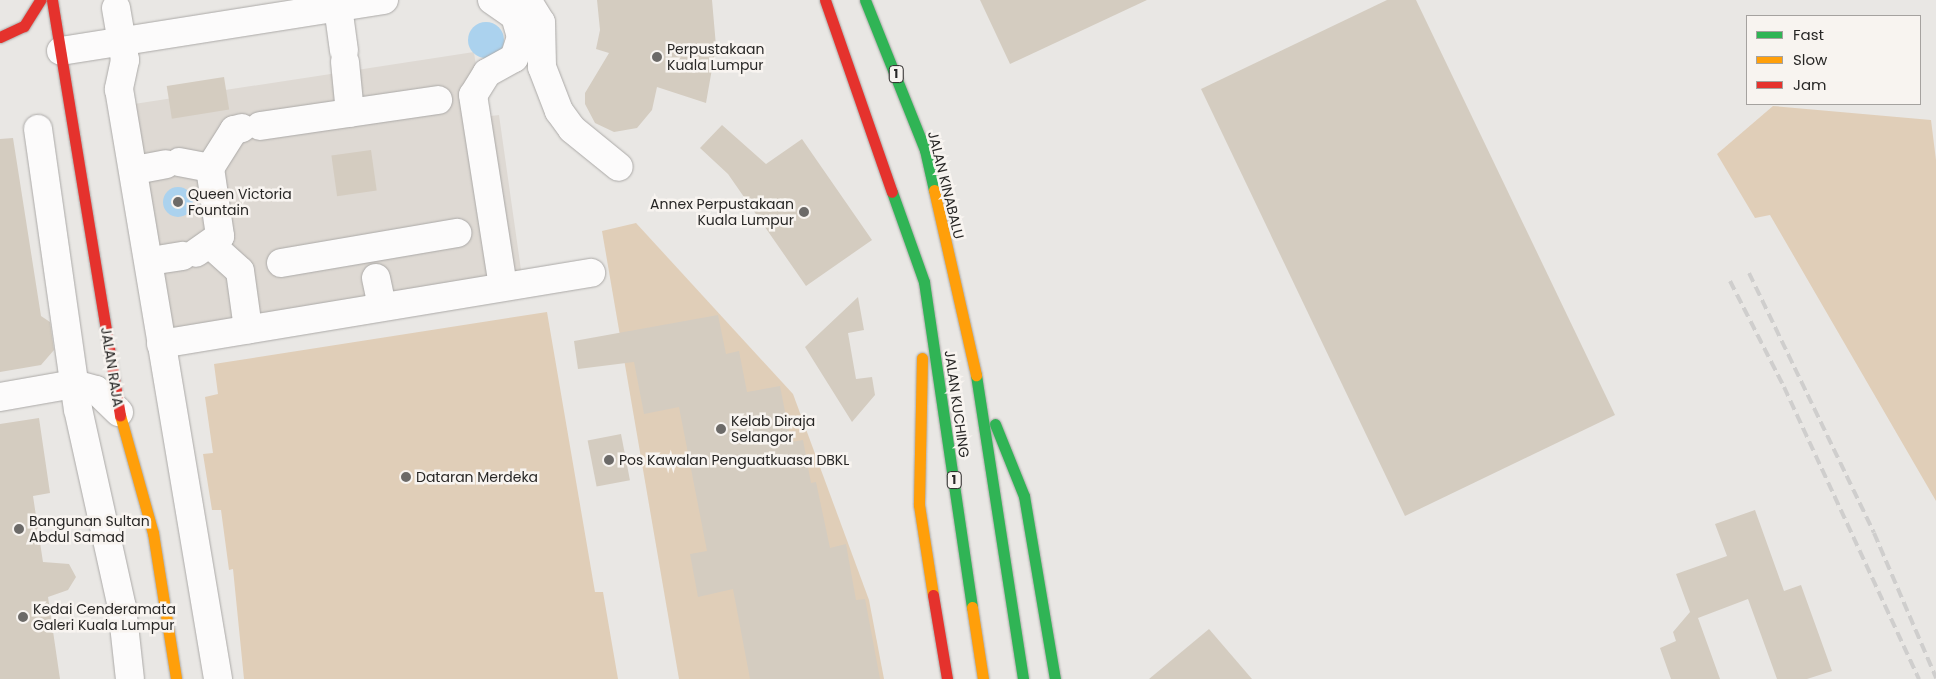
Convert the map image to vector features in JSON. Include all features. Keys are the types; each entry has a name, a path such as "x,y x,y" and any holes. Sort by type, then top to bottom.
{"main road":[{"path":"0,37 24,26 40,0"},
{"name":"JALAN RAJA","path":"52,0 120,412 153,533 176,679"},
{"name":"1","path":"824,0 848,57 924,282"},
{"name":"JALAN KINABALU","path":"865,0 925,150 978,383"},
{"path":"924,282 919,505 947,679"},
{"name":"JALAN KUCHING","path":"924,282 983,679"},
{"path":"978,383 1024,496 1057,674"},
{"name":"JALAN KUCHING","path":"978,383 1023,679"}],"street":[{"path":"61,51 121,40 384,0"},
{"path":"176,255 220,236 210,168 234,130 454,98 487,73 508,65 521,37 515,16 492,0"},
{"path":"527,0 541,22 542,67 559,111 572,130 619,167"},
{"path":"338,7 350,113"},
{"path":"116,8 125,60 119,88 153,167 176,255 161,344 218,679"},
{"path":"454,98 473,230 503,286"},
{"path":"38,129 74,384 122,607 130,679"},
{"path":"153,167 210,168"},
{"path":"176,255 261,267 373,263 473,230"},
{"path":"373,263 382,306"},
{"path":"248,329 261,267"},
{"path":"161,344 503,286 591,273"},
{"path":"0,397 74,384 96,390 120,412"}],"shaded area":[{"path":"474,52 483,117 499,115 522,277 162,332 121,106"},
{"path":"1773,106 1931,120 1936,160 1936,501 1770,215 1755,218 1717,154"},
{"name":"Kelab Diraja Selangor","path":"636,223 793,394 869,600 884,679 679,679 602,231"},
{"path":"547,312 595,592 603,592 618,679 244,679 233,569 229,570 221,510 212,510 203,454 213,453 205,397 218,394 214,364"}],"water":[{"path":"486,22 498,28 504,40 498,52 486,58 474,52 468,40 474,28"},
{"name":"Queen Victoria Fountain","path":"178,187 184,188 192,196 192,208 184,216 178,217 172,216 164,208 163,202 164,196 172,188"}],"building":[{"name":"Perpustakaan Kuala Lumpur","path":"597,0 712,0 716,46 706,103 657,87 652,110 637,128 614,132 595,123 585,104 585,93 609,53 596,49 600,30"},
{"path":"980,0 1147,0 1010,64"},
{"path":"1387,0 1416,0 1615,415 1405,516 1201,89"},
{"path":"224,77 229,110 172,119 167,86"},
{"name":"Annex Perpustakaan Kuala Lumpur","path":"722,125 766,164 802,139 872,240 806,286 728,174 700,148"},
{"path":"13,138 41,316 50,322 54,350 41,365 0,372 0,139"},
{"path":"371,150 377,191 337,196 331,156"},
{"path":"858,297 864,330 848,333 856,379 872,377 875,395 852,422 805,347"},
{"name":"Kelab Diraja Selangor","path":"718,315 726,354 739,351 747,392 780,386 791,442 803,440 811,483 816,482 830,548 846,544 856,600 865,599 880,679 750,679 733,589 698,597 690,554 707,551 679,407 644,414 634,362 578,369 574,341"},
{"name":"Bangunan Sultan Abdul Samad","path":"39,418 50,493 33,496 43,562 69,564 76,577 68,590 48,597 60,679 0,679 0,424"},
{"name":"Pos Kawalan Penguatkuasa DBKL","path":"621,434 630,480 597,487 588,440"},
{"path":"1755,510 1784,591 1801,585 1832,671 1807,679 1777,679 1748,599 1698,618 1720,679 1671,679 1660,648 1676,641 1673,632 1690,612 1676,574 1727,556 1715,524"},
{"path":"1209,629 1252,679 1149,679"}],"railway":[{"path":"1749,273 1874,533 1936,678"},
{"path":"1730,281 1784,387 1919,679"}],"traffic: fast":[{"path":"865,0 925,150 934,190"},
{"path":"892,192 924,282 972,607"},
{"path":"976,375 1023,679"},
{"path":"995,424 1024,496 1055,679"}],"traffic: slow":[{"path":"934,190 976,375"},
{"path":"922,358 919,505 933,595"},
{"path":"120,415 153,533 176,679"},
{"path":"972,607 983,679"}],"traffic: jam":[{"path":"0,37 24,26 40,0"},
{"path":"52,0 120,415"},
{"path":"825,0 892,192"},
{"path":"933,595 947,679"}],"place":[{"name":"Perpustakaan Kuala Lumpur","path":"657,57"},
{"name":"Queen Victoria Fountain","path":"178,202"},
{"name":"Annex Perpustakaan Kuala Lumpur","path":"804,212"},
{"name":"Kelab Diraja Selangor","path":"721,429"},
{"name":"Pos Kawalan Penguatkuasa DBKL","path":"609,460"},
{"name":"Dataran Merdeka","path":"406,477"},
{"name":"Bangunan Sultan Abdul Samad","path":"19,529"},
{"name":"Kedai Cenderamata Galeri Kuala Lumpur","path":"23,617"}]}
